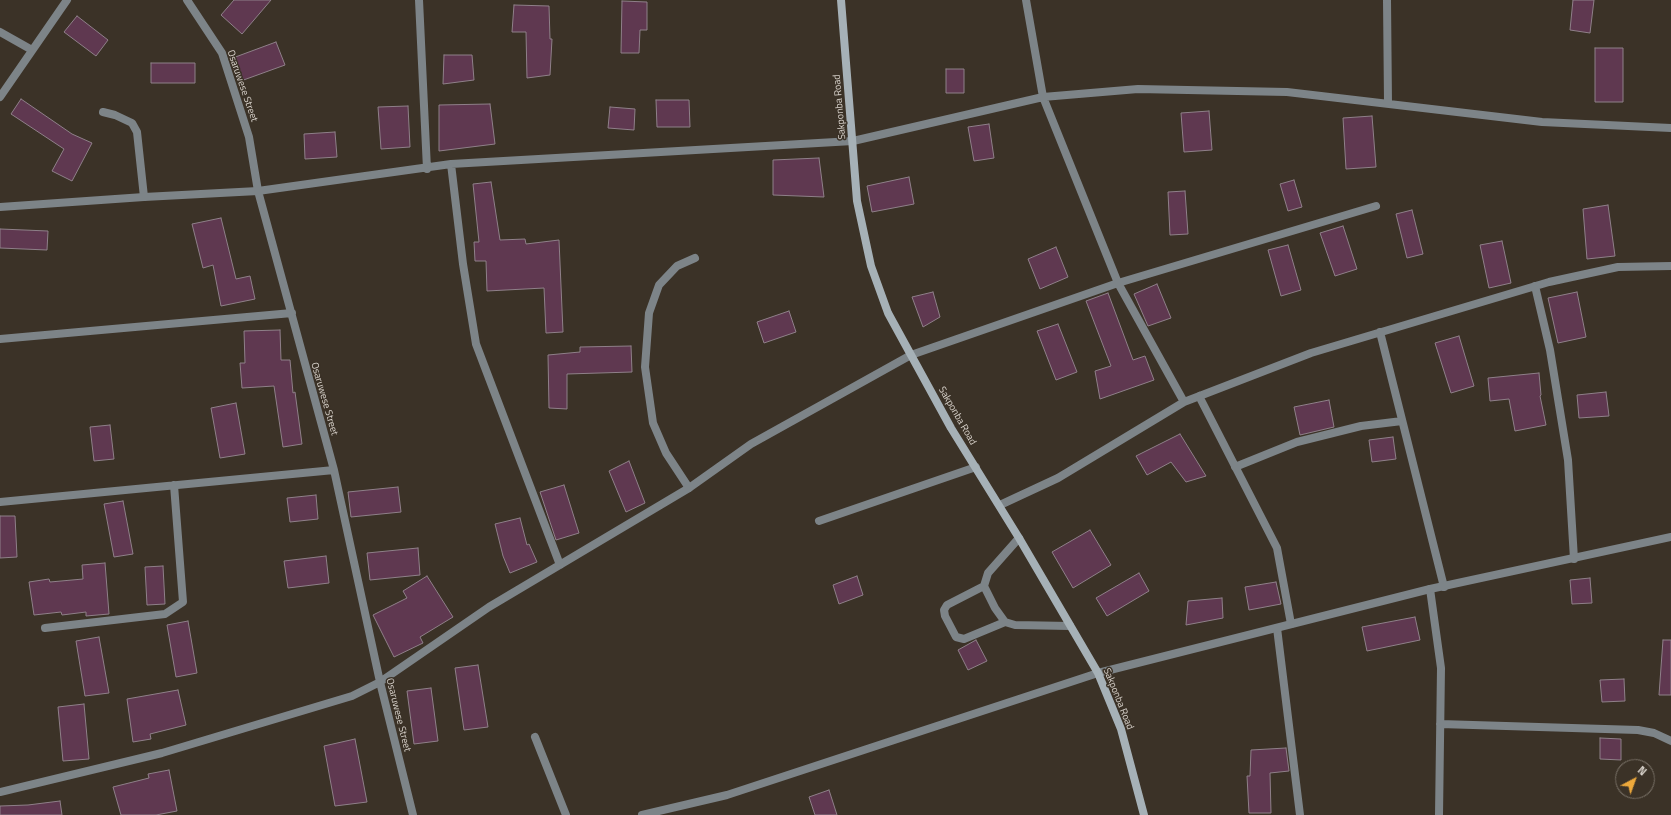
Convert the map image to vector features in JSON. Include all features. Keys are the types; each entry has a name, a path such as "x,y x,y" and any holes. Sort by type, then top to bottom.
{"main road":[{"name":"Sakponba Road","path":"841,0 857,201 870,266 888,313 951,428 1000,505 1098,673 1121,730 1144,815"}],"street":[{"path":"0,97 67,0"},
{"name":"Osaruwese Street","path":"187,0 222,53 249,137 258,192 292,313 301,354 334,470 380,682 413,815"},
{"path":"419,0 427,169"},
{"path":"1026,0 1043,97 1118,283 1184,402"},
{"path":"1387,0 1388,102"},
{"path":"0,32 32,50"},
{"path":"0,208 144,197 258,192 427,169 451,164 853,141 1043,97 1146,89 1287,92 1388,102 1542,122 1671,128"},
{"path":"103,112 115,115 132,123 137,132 144,197"},
{"path":"451,164 463,264 476,344 560,565"},
{"path":"0,792 162,753 352,696 380,682 489,607 689,488 751,444 911,355 1118,283 1376,206"},
{"path":"689,488 666,453 653,423 645,367 649,313 659,285 677,266 695,258"},
{"path":"1000,505 1058,478 1184,402 1311,353 1535,286 1618,267 1671,266"},
{"path":"1535,286 1550,350 1568,460 1574,559"},
{"path":"0,339 292,313"},
{"path":"1380,332 1444,587"},
{"path":"1199,396 1277,548 1291,624"},
{"path":"1235,467 1297,442 1360,426 1402,420"},
{"path":"820,521 976,467"},
{"path":"0,502 334,470"},
{"path":"45,628 165,614 182,602 174,485"},
{"path":"1019,538 988,573 984,586 995,608 1006,622 1015,625 1070,626"},
{"path":"642,815 727,795 1098,673 1430,590 1671,538"},
{"path":"984,586 946,605 944,610 945,616 956,637 964,639 1006,622"},
{"path":"1430,590 1441,668 1439,815"},
{"path":"1277,628 1300,815"},
{"path":"1440,724 1638,730 1654,733 1671,741"},
{"path":"535,737 566,815"}],"building":[{"path":"234,0 271,0 242,34 221,15"},
{"path":"1573,0 1594,0 1590,33 1570,30"},
{"path":"622,1 647,2 647,30 640,30 639,53 621,53"},
{"path":"514,5 549,6 550,39 552,39 550,75 527,78 526,32 512,32"},
{"path":"77,16 108,40 96,56 64,32"},
{"path":"276,42 285,65 238,82 230,59"},
{"path":"1595,48 1623,48 1623,102 1595,102"},
{"path":"444,55 472,55 474,80 443,84"},
{"path":"151,63 195,63 195,83 151,83"},
{"path":"946,69 964,69 964,93 946,93"},
{"path":"21,99 72,134 92,143 72,181 52,171 64,149 11,114"},
{"path":"656,100 689,100 690,127 657,127"},
{"path":"490,104 495,144 439,151 439,105"},
{"path":"408,106 410,147 381,149 378,107"},
{"path":"610,107 635,109 634,130 608,128"},
{"path":"1209,111 1212,150 1184,152 1181,113"},
{"path":"1372,116 1376,167 1346,169 1343,118"},
{"path":"989,124 994,158 974,161 968,127"},
{"path":"335,132 337,157 305,159 304,134"},
{"path":"819,158 824,197 773,195 773,160"},
{"path":"909,177 914,204 872,212 867,186"},
{"path":"1294,180 1302,207 1288,211 1280,184"},
{"path":"491,182 500,240 525,239 526,244 559,240 563,332 546,333 544,288 487,291 486,261 475,261 474,242 479,242 473,184"},
{"path":"1185,191 1188,234 1170,235 1168,192"},
{"path":"1608,205 1615,256 1587,259 1583,209"},
{"path":"1412,210 1423,254 1407,258 1396,214"},
{"path":"221,218 236,279 250,276 255,299 221,306 213,265 203,268 192,224"},
{"path":"1343,226 1357,269 1335,276 1320,233"},
{"path":"0,229 48,231 47,250 0,248"},
{"path":"1502,241 1511,283 1489,288 1480,245"},
{"path":"1288,245 1301,290 1281,296 1268,250"},
{"path":"1056,247 1068,277 1040,289 1028,259"},
{"path":"1157,284 1171,318 1148,326 1134,294"},
{"path":"933,292 940,317 923,327 912,297"},
{"path":"1577,292 1586,337 1558,343 1548,298"},
{"path":"1108,293 1133,360 1145,356 1154,380 1100,399 1095,371 1111,366 1086,301"},
{"path":"789,311 796,332 764,343 757,322"},
{"path":"1058,324 1077,372 1056,380 1037,331"},
{"path":"280,330 281,360 290,360 293,393 295,392 302,444 283,447 274,386 242,388 240,363 245,363 244,331"},
{"path":"1459,336 1474,386 1451,393 1435,343"},
{"path":"631,346 632,372 567,374 567,409 549,408 548,355 580,352 580,347"},
{"path":"1539,373 1540,396 1546,425 1515,431 1509,399 1490,401 1488,378"},
{"path":"1606,392 1609,416 1579,418 1577,395"},
{"path":"1329,400 1334,427 1300,435 1294,407"},
{"path":"236,403 245,454 220,458 211,408"},
{"path":"110,425 114,459 94,461 90,427"},
{"path":"1180,434 1206,476 1186,482 1171,462 1147,475 1136,456"},
{"path":"1393,437 1396,459 1372,462 1369,440"},
{"path":"629,461 645,503 626,512 609,471"},
{"path":"564,485 579,533 556,540 540,492"},
{"path":"398,487 401,512 351,517 348,492"},
{"path":"316,495 318,519 290,522 287,498"},
{"path":"123,501 133,554 114,557 104,504"},
{"path":"0,516 15,516 17,557 0,558"},
{"path":"520,518 527,545 529,544 537,562 510,573 503,556 495,524"},
{"path":"1090,530 1111,565 1073,588 1052,552"},
{"path":"418,548 420,575 370,580 367,553"},
{"path":"326,556 329,583 288,588 284,561"},
{"path":"105,563 109,614 86,616 86,612 62,615 61,612 34,615 29,582 49,579 50,582 83,579 82,565"},
{"path":"163,566 165,604 147,605 145,567"},
{"path":"1139,573 1149,591 1107,616 1096,598"},
{"path":"427,576 453,617 420,637 423,643 394,657 373,615 407,598 403,591"},
{"path":"857,576 863,595 839,604 833,585"},
{"path":"1590,578 1592,603 1572,604 1570,580"},
{"path":"1276,582 1281,604 1249,610 1245,587"},
{"path":"1222,598 1223,618 1186,625 1188,601"},
{"path":"1415,617 1420,640 1367,651 1362,627"},
{"path":"188,621 197,673 176,677 167,625"},
{"path":"99,637 109,693 85,696 76,641"},
{"path":"976,640 987,661 968,670 958,650"},
{"path":"1663,640 1671,640 1671,695 1659,695"},
{"path":"478,665 488,727 464,730 455,668"},
{"path":"1624,679 1625,701 1602,702 1600,680"},
{"path":"431,688 438,741 414,744 407,691"},
{"path":"178,690 186,725 150,734 151,739 133,742 127,699"},
{"path":"84,704 89,759 63,761 58,707"},
{"path":"1600,738 1621,739 1621,759 1600,759"},
{"path":"355,739 367,802 335,806 324,746"},
{"path":"1286,748 1289,771 1270,773 1271,813 1249,813 1247,776 1250,776 1251,750"},
{"path":"169,770 177,811 156,815 121,815 113,787 149,778 148,774"},
{"path":"829,790 837,815 815,815 809,797"},
{"path":"60,801 62,815 0,815 0,806 28,805"}]}
